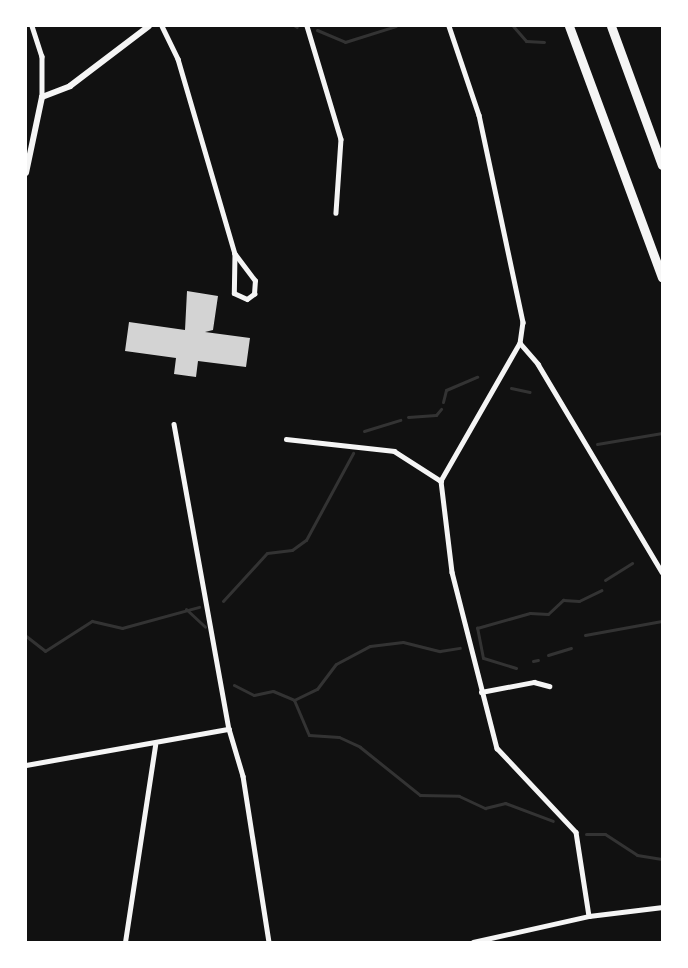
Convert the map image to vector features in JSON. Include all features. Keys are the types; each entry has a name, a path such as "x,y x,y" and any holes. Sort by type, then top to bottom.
{"highway":[{"path":"569,26 663,277"},
{"path":"611,26 663,165"}],"street":[{"path":"26,173 42,97 42,56 32,26"},
{"path":"42,97 70,86 149,26"},
{"path":"162,26 178,59 235,254 234,293 247,299 254,294 255,281 235,254"},
{"path":"307,26 341,139 336,213"},
{"path":"448,26 479,115 523,322 520,343 441,481 452,572 497,748 576,832 589,916"},
{"path":"520,343 538,364 663,572"},
{"path":"174,424 229,729 243,776 269,942"},
{"path":"286,440 394,451 441,481"},
{"path":"482,692 534,682 549,686"},
{"path":"26,765 155,745 229,729"},
{"path":"125,942 155,745"},
{"path":"472,942 589,916 663,907"}],"building":[{"path":"187,291 218,296 213,330 205,332 250,338 246,367 198,361 196,377 174,374 176,358 125,351 129,322 185,330"}],"waterway":[{"path":"317,30 345,42 396,26"},
{"path":"513,26 526,41 544,42"},
{"path":"443,402 446,390 477,377"},
{"path":"511,388 530,392"},
{"path":"408,417 436,415 441,409"},
{"path":"364,431 400,420"},
{"path":"597,444 662,433"},
{"path":"223,601 267,553 292,550 306,540 353,453"},
{"path":"605,580 632,563"},
{"path":"516,668 483,658 477,628 530,613 548,614 563,600 579,601 602,590"},
{"path":"26,636 45,651 92,621 122,628 199,607"},
{"path":"186,609 205,627"},
{"path":"585,635 662,621"},
{"path":"234,685 254,695 273,691 294,700 317,689 336,664 370,646 403,642 440,651 460,648"},
{"path":"548,655 571,648"},
{"path":"533,661 538,660"},
{"path":"294,700 309,735 339,737 360,747 420,795 459,796 485,808 505,803 553,821"},
{"path":"586,834 605,834 637,855 662,859"}]}
